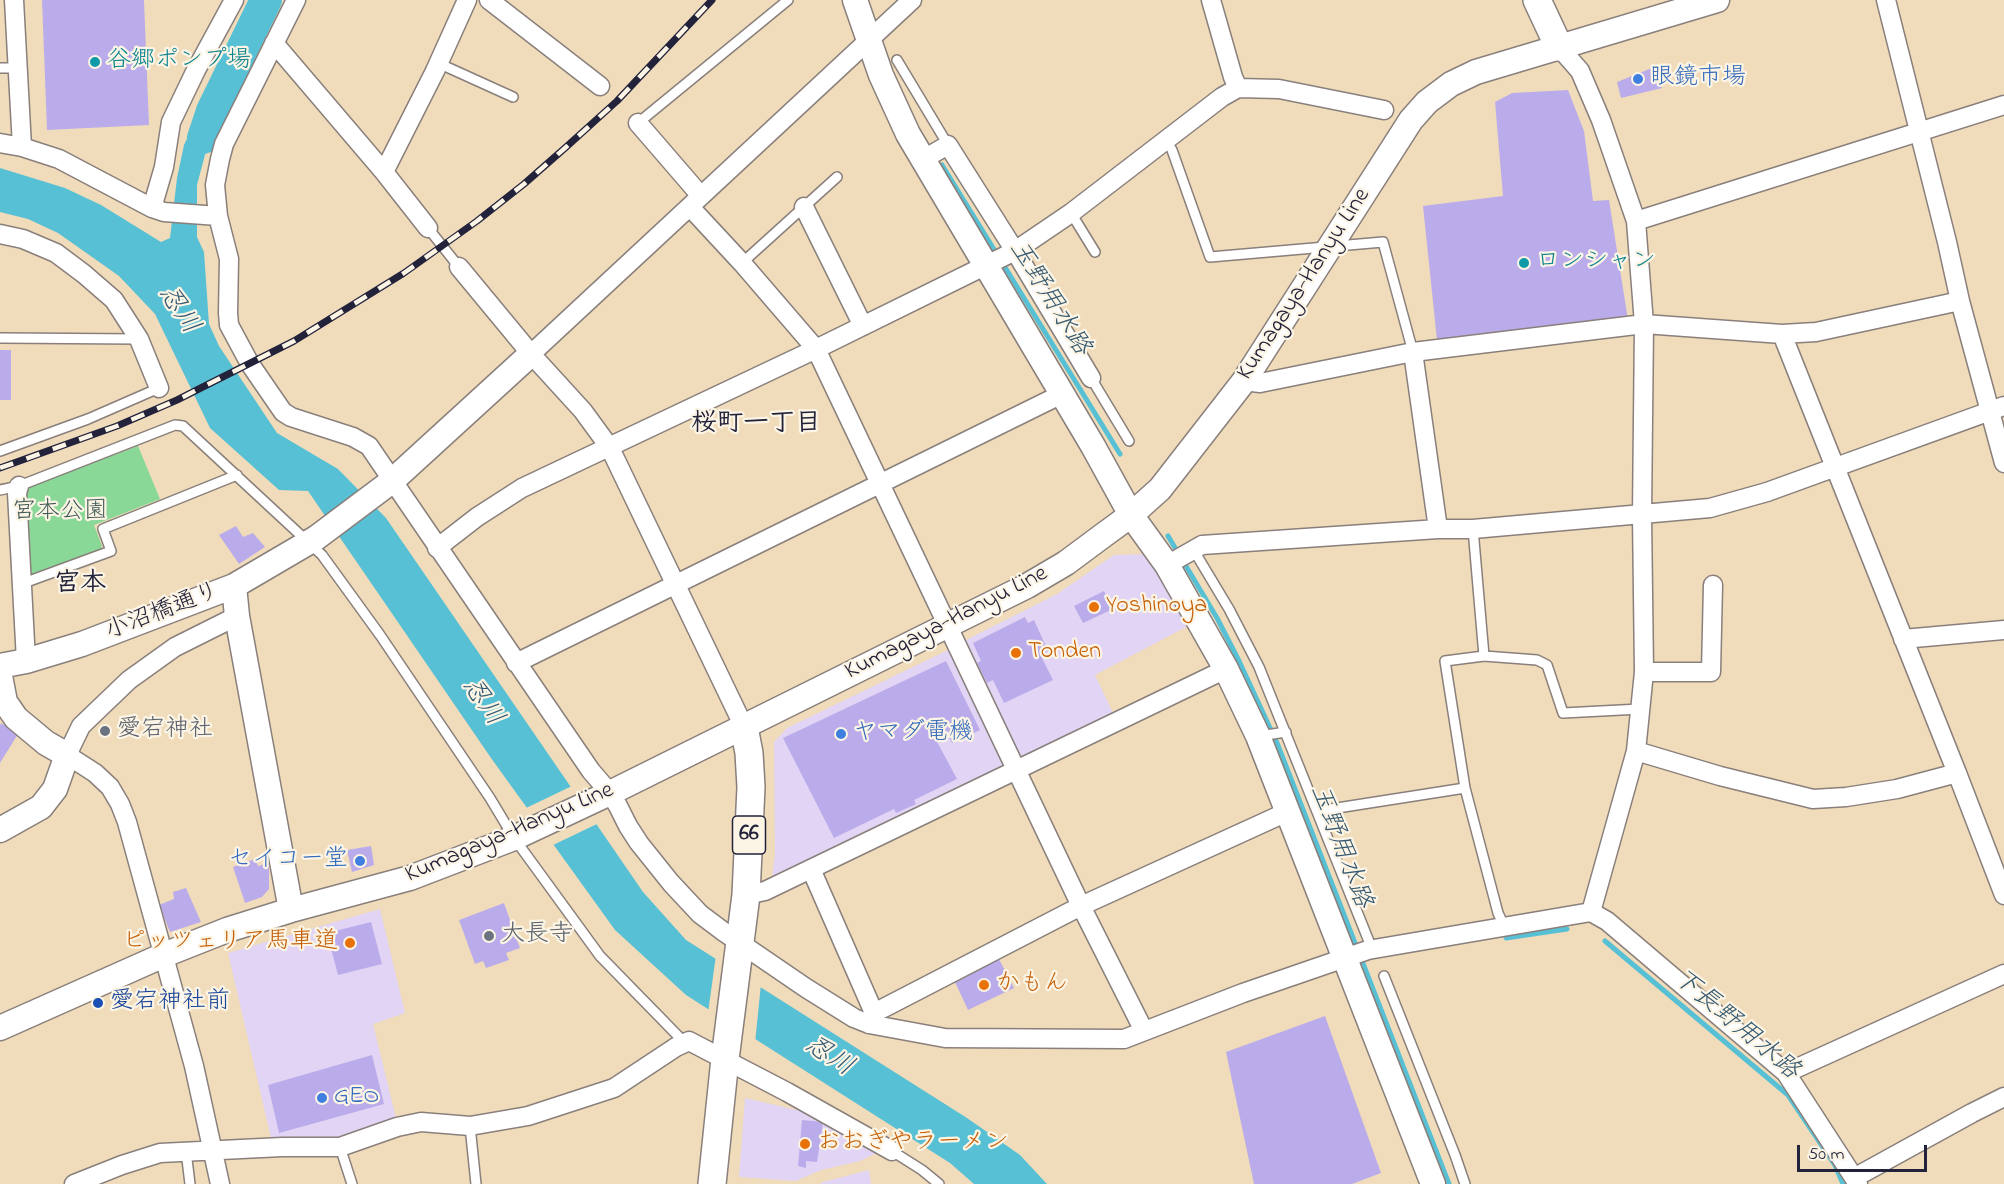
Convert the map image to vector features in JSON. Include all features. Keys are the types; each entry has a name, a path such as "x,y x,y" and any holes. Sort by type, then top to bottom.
{"main road":[{"path":"1537,0 1559,47"},
{"name":"66","path":"712,1184 725,1053 746,895 751,787 749,753 744,727"}],"street":[{"path":"158,210 171,122 234,0"},
{"path":"296,0 224,144 215,185 218,216 229,259 229,325 250,364 283,412 291,417 353,437 369,446 389,483 437,548 591,771 604,796 618,806 628,826 655,864 700,914 739,946 854,1018 872,1019 945,1038 1125,1039 1359,952 1591,912 1607,921 1786,1073 1856,1181 2004,1097"},
{"path":"384,172 467,0"},
{"path":"489,0 600,86"},
{"path":"855,0 881,75 922,160 1091,378"},
{"path":"389,483 912,0"},
{"path":"1211,0 1238,88"},
{"name":"Kumagaya-Hanyu Line","path":"0,1028 164,955 227,930 410,878 518,836 744,727 1036,580 1066,562 1131,515 1160,489 1244,381 1411,120 1427,102 1451,84 1476,72 1716,0"},
{"path":"1886,0 1960,301 1997,410 2004,464"},
{"path":"12,11 9,68 22,147"},
{"path":"274,43 384,172 428,228"},
{"path":"1559,47 1580,70 1602,120 1636,221 1644,324 1642,515 1644,672 1636,751 1591,912"},
{"path":"437,548 522,488 816,349 1000,258 1071,213 1222,97 1238,88 1279,89 1384,110"},
{"path":"1636,221 2004,105"},
{"path":"638,123 742,263 816,349 1081,906 1144,1031"},
{"path":"0,143 22,147 59,159 158,210 199,216 218,216"},
{"path":"922,160 948,145 1062,394 1131,515 1169,564 1262,735 1287,812 1359,952 1433,1184"},
{"path":"804,207 863,326"},
{"path":"0,234 23,239 56,253 114,300 139,339 159,388"},
{"path":"459,267 531,354 583,411 610,448 744,727"},
{"path":"1244,381 1260,383 1413,352 1644,324 1782,334 1816,332 1960,301"},
{"path":"1782,334 2004,895"},
{"path":"1413,352 1438,529"},
{"path":"516,663 1062,394"},
{"path":"1169,564 1202,545 1438,529 1473,529 1710,508 1767,492 1997,410"},
{"name":"小沼橋通り","path":"0,666 26,661 82,644 234,586 311,540 389,483"},
{"path":"19,486 17,493 26,661"},
{"path":"1644,672 1710,672 1713,585"},
{"path":"234,586 237,616 291,910"},
{"path":"0,830 41,807 54,789 81,726 129,680 175,647 237,616"},
{"path":"1903,639 2004,630"},
{"path":"746,895 765,891 1226,669"},
{"path":"0,676 5,702 16,718 46,743 95,773 110,787 120,804 127,822 194,1066 220,1184"},
{"path":"1636,751 1720,776 1813,799 1846,797 1897,789 1957,773"},
{"path":"872,1019 1081,906 1287,812"},
{"path":"811,869 872,1019"},
{"path":"1786,1073 2004,974"},
{"path":"74,1184 160,1153 186,1150 340,1147 397,1127 421,1122 470,1126 528,1116 614,1088 684,1042 689,1041 725,1053 892,1151"}],"lane":[{"path":"638,123 788,0"},
{"path":"897,60 948,145"},
{"path":"438,63 513,97"},
{"path":"1166,140 1172,150 1210,257 1383,242 1413,352"},
{"path":"742,263 837,177"},
{"path":"1071,213 1095,252"},
{"path":"428,228 459,267"},
{"path":"0,338 139,339"},
{"path":"1091,378 1129,441"},
{"path":"0,451 88,419 159,388"},
{"path":"0,490 19,486 175,425 183,426 311,540 380,635 600,956 684,1042"},
{"path":"21,584 111,551 103,529 237,475"},
{"path":"1473,529 1485,656"},
{"path":"1192,549 1229,609 1259,667 1286,732 1318,811 1359,952"},
{"path":"1504,926 1498,913 1465,788 1445,660 1485,656 1538,660 1546,665 1563,713 1640,709"},
{"path":"1262,735 1286,732"},
{"path":"1318,811 1465,788"},
{"path":"1384,976 1465,1184"},
{"path":"470,1126 476,1184"},
{"path":"340,1147 352,1184"},
{"path":"186,1150 190,1184"},
{"path":"892,1151 922,1170 937,1183"}],"shaded area":[{"path":"1148,554 1188,626 1095,675 1113,713 1020,759 964,641 1057,594 1114,555"},
{"path":"950,649 1004,762 1002,768 772,878 775,853 774,742 787,728"},
{"path":"380,909 405,1013 373,1024 396,1118 337,1141 272,1142 228,953"},
{"path":"745,1098 814,1114 881,1151 860,1161 821,1170 796,1181 739,1177"},
{"path":"869,1170 871,1184 820,1184 823,1182"}],"green space":[{"name":"宮本公園","path":"138,446 160,499 94,525 102,546 99,553 34,576 28,573 24,496 28,487"}],"water":[{"name":"忍川","path":"219,97 214,115 214,119 218,121 206,151 197,185 197,237 204,252 209,324 219,346 277,433 338,469 386,518 643,892 686,940 967,1118 1020,1155 1047,1184 974,1184 950,1163 686,995 615,930 491,758 308,491 279,490 210,428 155,314 119,276 58,233 28,219 0,212 0,168 65,188 101,205 161,242 170,238 177,178 184,145 200,112 208,112"}],"pier":[{"path":"574,785 599,823 551,846 524,809"},
{"path":"716,955 761,984 755,1043 708,1013"}],"building":[{"name":"谷郷ポンプ場","path":"42,0 144,0 149,125 47,130"},
{"path":"1652,68 1662,88 1621,98 1617,82"},
{"name":"ロンシャン","path":"1568,90 1584,131 1593,201 1609,200 1628,320 1437,340 1423,206 1503,196 1495,102 1512,93"},
{"path":"0,350 11,350 11,400 0,400"},
{"path":"236,526 243,537 253,533 265,547 239,564 219,535"},
{"path":"1104,591 1113,609 1083,623 1074,606"},
{"path":"1025,617 1028,623 1034,620 1048,651 1040,654 1053,680 1004,703 993,680 987,683 977,663 981,661 973,643"},
{"path":"946,661 980,730 952,743 947,733 935,738 957,779 914,800 916,804 896,813 894,809 834,838 783,738"},
{"path":"1,723 18,734 0,763 0,726"},
{"path":"371,846 374,865 352,872 347,850"},
{"path":"255,859 258,866 269,863 269,889 262,897 245,903 233,867"},
{"path":"186,888 201,922 170,932 159,905 174,899 173,892"},
{"path":"504,903 520,948 506,953 509,960 486,968 483,961 475,964 459,920"},
{"path":"371,922 382,964 338,975 327,933"},
{"name":"かもん","path":"999,959 1014,988 968,1010 955,982"},
{"path":"1325,1016 1381,1173 1352,1184 1254,1184 1226,1052"},
{"path":"372,1055 384,1104 279,1133 268,1085"},
{"path":"802,1120 823,1122 817,1162 806,1161 806,1168 798,1166"}],"waterway":[{"path":"203,138 212,111 266,0"},
{"name":"玉野用水路","path":"942,165 1120,454"},
{"name":"玉野用水路","path":"1168,536 1217,618 1277,743 1449,1184"},
{"name":"下長野用水路","path":"1506,938 1567,929"},
{"name":"下長野用水路","path":"1605,941 1788,1095 1835,1165 1843,1184"}],"railway":[{"path":"0,468 117,426 177,400 294,341 404,273 477,221 565,148 617,101 712,0"}],"place":[{"name":"谷郷ポンプ場","path":"95,62"},
{"name":"眼鏡市場","path":"1638,79"},
{"name":"ロンシャン","path":"1524,263"},
{"name":"Yoshinoya","path":"1094,607"},
{"name":"Tonden","path":"1016,653"},
{"name":"愛宕神社","path":"105,731"},
{"name":"ヤマダ電機","path":"841,734"},
{"name":"セイコー堂","path":"360,861"},
{"name":"大長寺","path":"489,936"},
{"name":"ピッツェリア馬車道","path":"350,943"},
{"name":"かもん","path":"984,985"},
{"name":"愛宕神社前","path":"98,1003"},
{"name":"GEO","path":"322,1098"},
{"name":"おおぎやラーメン","path":"805,1144"}],"district":[{"name":"桜町一丁目","path":"756,426"},
{"name":"宮本","path":"80,586"}]}
